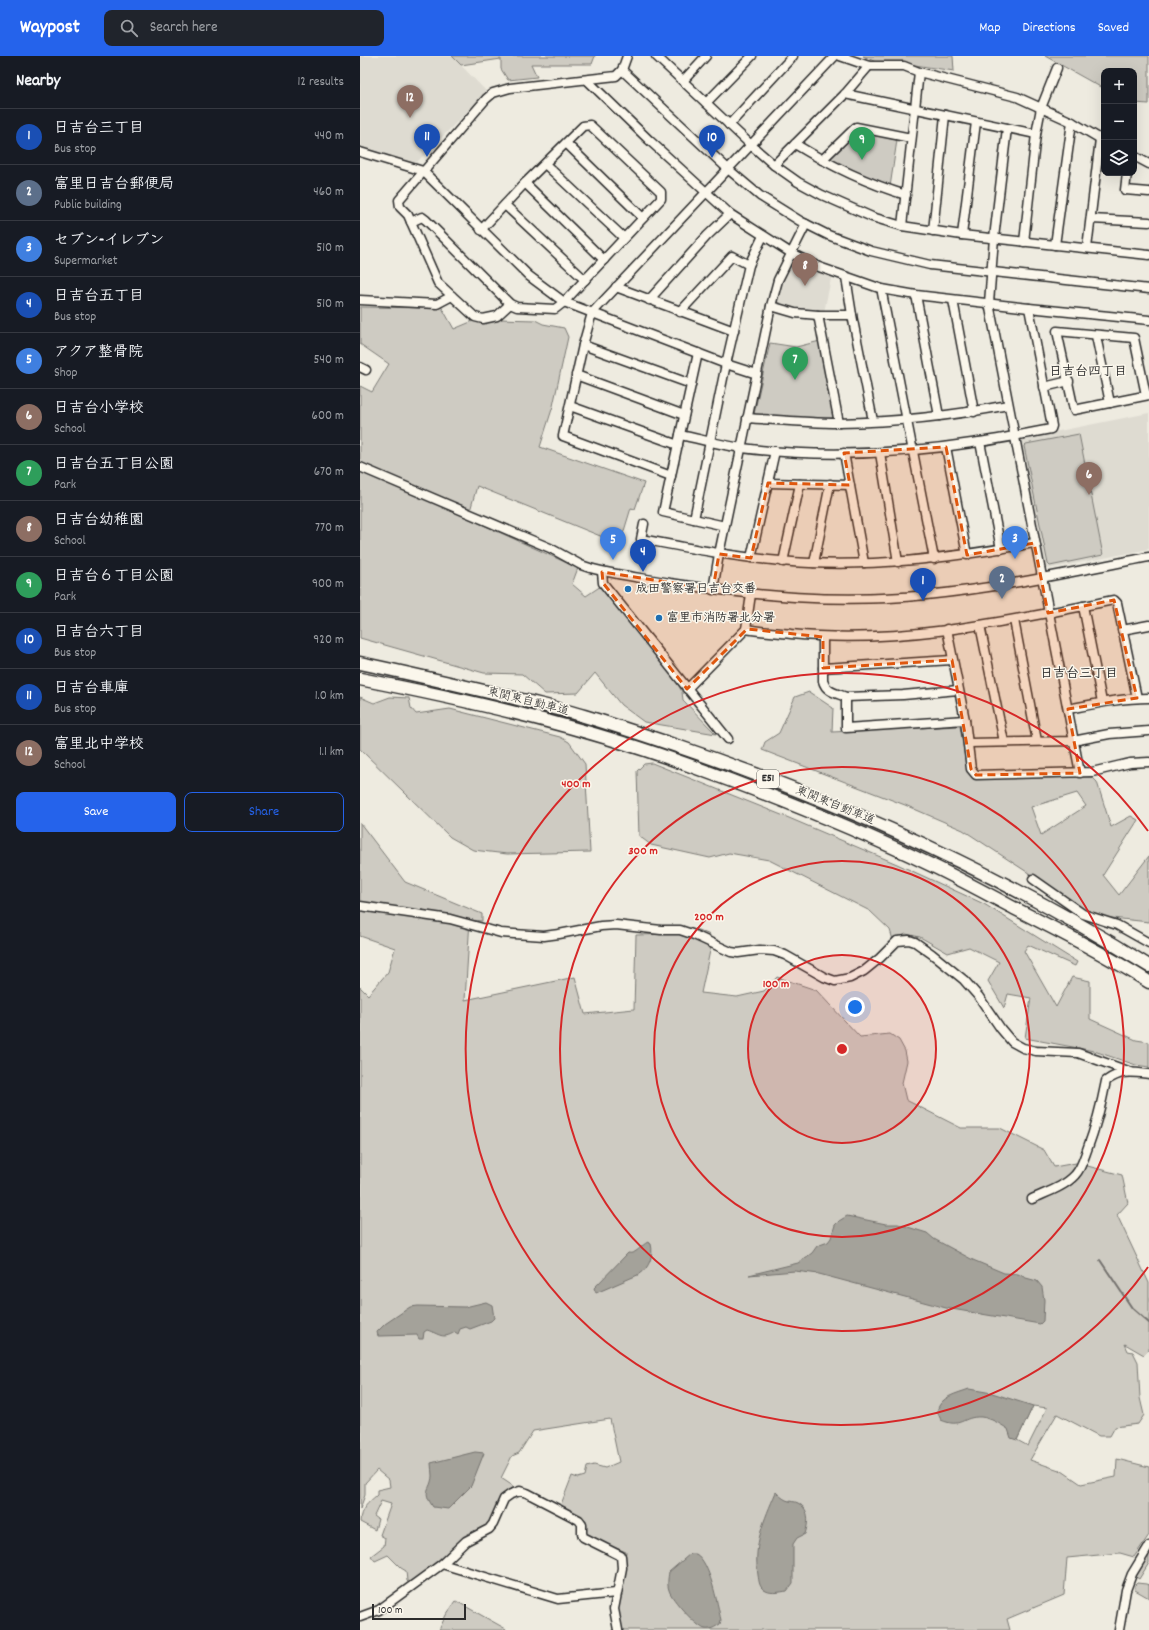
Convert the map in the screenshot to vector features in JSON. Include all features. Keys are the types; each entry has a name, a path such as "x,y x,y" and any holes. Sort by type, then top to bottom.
{"highway":[{"name":"東関東自動車道","path":"360,663 442,680 584,716 713,759 785,785 862,817 937,851 1102,937 1149,966"},
{"name":"東関東自動車道","path":"360,678 428,692 578,730 693,766 857,831 932,865 1056,930 1149,982"}],"street":[{"path":"510,304 497,316 483,319 475,317 438,283 408,215 400,207 399,200 493,93 510,88 616,76 622,70 627,56"},
{"path":"656,56 774,165 798,182 822,195 872,217 902,226 962,235 1149,255"},
{"path":"683,81 706,56"},
{"path":"706,103 752,56"},
{"path":"729,124 793,56"},
{"path":"671,476 564,436 583,344 592,313 835,56"},
{"path":"840,56 870,66 904,66 918,72 1018,96 1072,122 1101,139"},
{"path":"774,165 845,94 870,66"},
{"path":"1024,242 1036,134 1041,108 1057,68"},
{"path":"622,70 728,169 766,200 806,224 835,237 891,257 930,265 1149,289"},
{"path":"902,226 911,138 916,109 918,72"},
{"path":"587,80 730,214 791,253 819,267 882,288 916,295 1149,320"},
{"path":"845,94 1036,134"},
{"path":"933,231 945,115"},
{"path":"962,235 976,122"},
{"path":"1055,245 1072,122"},
{"path":"411,222 422,217 426,220 510,304 517,307 556,309 661,199 661,192 590,125 583,126 525,182 481,230"},
{"path":"822,160 856,127 911,138"},
{"path":"1007,128 994,238 989,303 1034,543 1080,773"},
{"path":"566,143 643,218"},
{"path":"795,144 822,160 877,187 906,195"},
{"path":"1087,248 1101,147"},
{"path":"360,152 423,171 529,276 564,302 726,364 757,374"},
{"path":"1137,158 1149,164"},
{"path":"545,164 624,238"},
{"path":"1127,176 1125,190 1149,192"},
{"path":"525,182 604,260"},
{"path":"505,205 585,280"},
{"path":"649,300 707,236 730,214"},
{"path":"1091,219 1149,222"},
{"path":"713,590 719,554 771,306 778,280 806,224"},
{"path":"694,519 726,364 749,265 763,236"},
{"path":"680,312 732,256 749,265"},
{"path":"846,277 873,421"},
{"path":"616,287 734,331"},
{"path":"882,288 912,451 934,559"},
{"path":"916,295 939,416"},
{"path":"360,300 437,304 452,296"},
{"path":"953,300 974,412"},
{"path":"771,306 795,313 852,315"},
{"path":"680,435 741,448 775,451 880,453 946,447 1051,429 1052,426 1029,308"},
{"path":"818,315 838,423"},
{"path":"1058,331 1096,336 1134,338 1147,395 1074,410 1069,381 1058,331"},
{"path":"1096,336 1110,402"},
{"path":"583,344 691,384"},
{"path":"698,353 663,512 725,526"},
{"path":"576,375 684,415"},
{"path":"1044,387 1069,381"},
{"path":"747,418 838,423 939,416 974,412 1008,405"},
{"path":"570,406 678,445"},
{"path":"980,442 1001,549"},
{"path":"946,447 967,555"},
{"path":"751,558 775,451"},
{"path":"844,453 864,563"},
{"path":"880,453 898,562"},
{"path":"360,467 550,548 581,565 602,572 713,590 751,594 838,599 882,599 970,590 1149,557"},
{"path":"768,483 850,484"},
{"path":"783,562 800,484"},
{"path":"814,562 830,484"},
{"path":"644,524 641,539 719,554 783,562 898,562 967,555 1034,543"},
{"path":"602,572 603,583 728,739"},
{"path":"687,689 746,628 751,594"},
{"path":"746,628 824,637 886,636 1014,620 1114,600 1117,603 1136,698"},
{"path":"1083,606 1102,702"},
{"path":"1014,620 1037,741"},
{"path":"980,625 1004,742"},
{"path":"1122,630 1149,625"},
{"path":"947,629 969,743 971,769 976,775 1080,773 1092,772 1130,763 1149,762"},
{"path":"824,637 822,681 830,692 846,697 903,696 958,690"},
{"path":"823,668 952,660"},
{"path":"846,697 846,728 965,720"},
{"path":"1068,709 1102,702 1149,698"},
{"path":"969,743 1074,741 1109,734 1149,731"},
{"path":"1033,879 1083,914 1117,925 1149,943"},
{"path":"360,906 450,919 501,933 544,936 616,924 661,930 680,930 731,952 738,953 760,950 774,951 785,955 824,977 835,981 850,978 864,971 897,941 909,940 915,942 932,954 964,980 979,997 1012,1042 1023,1048 1078,1053 1131,1072 1149,1074"},
{"path":"1032,1199 1062,1186 1076,1174 1084,1158 1096,1126 1106,1082 1114,1075 1131,1072"},
{"path":"360,1617 379,1610 442,1564 466,1540 489,1529 493,1524 504,1499 511,1494 520,1491 527,1493 579,1520 582,1524 583,1537 621,1556 622,1568 614,1609 618,1630"},
{"path":"1119,1630 1126,1590 1132,1574 1149,1546"},
{"path":"442,1564 563,1600 616,1593"}],"highlighted area":[{"path":"946,447 967,555 1034,543 1048,613 1114,600 1137,698 1068,709 1080,773 976,775 971,769 952,660 823,668 823,637 747,629 687,689 603,583 602,572 713,589 719,554 751,558 768,483 850,485 844,453"}],"shaded area":[{"path":"360,56 452,56 487,92 415,164 411,165 360,150"},
{"path":"452,56 595,56 592,64 531,64 537,77 508,80 501,69 501,59 461,65"},
{"path":"863,56 953,56 954,71 902,63 876,62"},
{"path":"1045,56 1149,56 1149,104 1137,103 1137,68 1101,68 1101,87"},
{"path":"856,131 897,140 890,187 830,161 830,157"},
{"path":"797,258 832,274 824,312 797,312 780,307 777,303 783,281 792,259"},
{"path":"441,306 454,329 473,321 499,319 535,320 543,324 564,328 568,337 553,406 540,447 644,483 635,509 631,508 620,544 477,486 468,518 578,568 572,584 586,596 601,586 673,674 682,692 683,700 716,734 644,722 621,705 595,673 578,693 545,694 522,674 484,673 360,638 360,386 372,392 389,364 360,344 360,307 433,308"},
{"path":"820,341 836,420 754,414 770,343 796,347"},
{"path":"1149,413 1149,549 1048,569 1044,566 1019,439"},
{"path":"1079,434 1103,555 1050,566 1048,564 1024,446 1026,444"},
{"path":"809,692 833,708 832,732 960,726 966,765 974,779 1092,777 1097,782 1111,827 1131,816 1138,820 1103,875 1119,895 1149,856 1149,922 1103,917 1085,910 963,830 905,805 762,750 765,742 779,733 795,697","holes":["1077,793 1086,806 1041,835 1031,807"]},
{"path":"360,697 374,703 390,697 409,698 411,708 416,714 450,709 560,737 569,742 585,764 590,852 507,854 473,850 450,837 360,749"},
{"path":"652,763 789,818 897,864 984,904 1077,962 1075,966 1028,945 1024,951 1056,1007 1072,977 1090,981 1090,1019 1136,1040 1149,1042 1149,1067 1136,1065 1094,1051 1025,1038 1031,998 1008,994 1004,1008 988,981 999,962 969,947 948,953 920,937 906,934 893,940 890,930 870,911 769,860 729,853 710,858 651,845 639,836 637,771 644,764"},
{"path":"360,823 405,882 482,914 482,921 470,920 465,1000 575,977 585,1014 634,1009 636,935 676,934 684,929 698,930 710,935 711,946 701,993 737,997 764,991 777,977 816,990 860,1037 890,1034 899,1040 905,1051 907,1061 902,1083 906,1100 961,1128 1000,1128 1044,1150 1054,1167 1076,1163 1122,1175 1128,1203 1117,1215 1149,1283 1149,1350 1144,1355 1125,1344 1128,1351 1133,1352 1138,1362 1140,1398 1144,1415 1138,1424 1115,1427 1110,1436 1099,1436 1057,1414 1030,1460 1062,1471 1081,1484 1116,1477 1117,1459 1149,1467 1149,1535 1134,1557 1120,1553 1067,1558 1064,1595 1007,1619 1010,1630 621,1630 617,1603 626,1552 590,1538 585,1534 586,1520 560,1507 572,1476 578,1478 585,1476 587,1467 594,1465 605,1468 619,1462 610,1419 533,1431 519,1453 512,1456 501,1478 513,1486 513,1491 484,1529 462,1540 410,1584 407,1581 406,1571 388,1555 375,1561 371,1556 384,1546 385,1538 380,1535 391,1504 381,1501 374,1516 378,1519 375,1530 360,1522 361,1513 377,1495 377,1490 390,1487 389,1480 377,1470 365,1483 365,1495 360,1509 360,987 368,995 388,972 395,948 360,936","holes":["1033,1406 1047,1408 1028,1446 1017,1440"]},
{"path":"847,1216 886,1224 898,1224 927,1233 934,1239 973,1260 1004,1273 1018,1274 1037,1281 1042,1287 1044,1300 1043,1321 1040,1324 946,1308 819,1274 795,1271 749,1275 798,1263 812,1253 817,1246 828,1242 831,1238 835,1225"},
{"path":"648,1242 651,1244 652,1248 650,1261 640,1274 596,1293 594,1288 628,1253 634,1253"},
{"path":"486,1302 492,1305 494,1318 491,1321 470,1329 466,1327 460,1329 458,1334 455,1332 444,1336 427,1330 424,1332 423,1339 419,1339 417,1335 378,1336 377,1332 385,1324 410,1307 465,1307"},
{"path":"969,1389 992,1393 1033,1406 1017,1440 1011,1438 1008,1429 985,1418 975,1417 958,1423 941,1420 937,1411 942,1402 954,1394"},
{"path":"475,1452 484,1453 471,1486 448,1509 433,1507 429,1501 427,1493 432,1476 431,1463"},
{"path":"776,1492 786,1500 797,1502 802,1506 807,1513 808,1522 805,1534 797,1538 793,1544 793,1583 787,1591 773,1593 764,1590 760,1584 757,1553 758,1542 764,1522"},
{"path":"1149,1552 1149,1563 1139,1579 1136,1577 1142,1562"},
{"path":"690,1554 696,1554 701,1558 709,1574 715,1594 721,1620 720,1624 711,1629 705,1629 696,1623 674,1600 668,1588 669,1572"},
{"path":"1137,1583 1149,1585 1149,1598 1135,1590 1135,1585"},
{"path":"456,1601 506,1630 439,1630 446,1615"}],"waterway":[{"path":"1100,1260 1132,1308 1149,1323"}],"place":[{"name":"富里北中学校","path":"410,118"},
{"name":"日吉台車庫","path":"427,157"},
{"name":"日吉台六丁目","path":"712,158"},
{"name":"日吉台６丁目公園","path":"862,160"},
{"name":"日吉台幼稚園","path":"805,286"},
{"name":"日吉台五丁目公園","path":"795,380"},
{"name":"日吉台小学校","path":"1089,495"},
{"name":"セブン-イレブン","path":"1015,559"},
{"name":"アクア整骨院","path":"613,560"},
{"name":"日吉台五丁目","path":"643,572"},
{"name":"成田警察署日吉台交番","path":"628,589"},
{"name":"富里日吉台郵便局","path":"1002,599"},
{"name":"日吉台三丁目","path":"923,601"},
{"name":"富里市消防署北分署","path":"659,618"}],"district":[{"name":"日吉台四丁目","path":"1088,372"},
{"name":"日吉台三丁目","path":"1079,674"}]}
